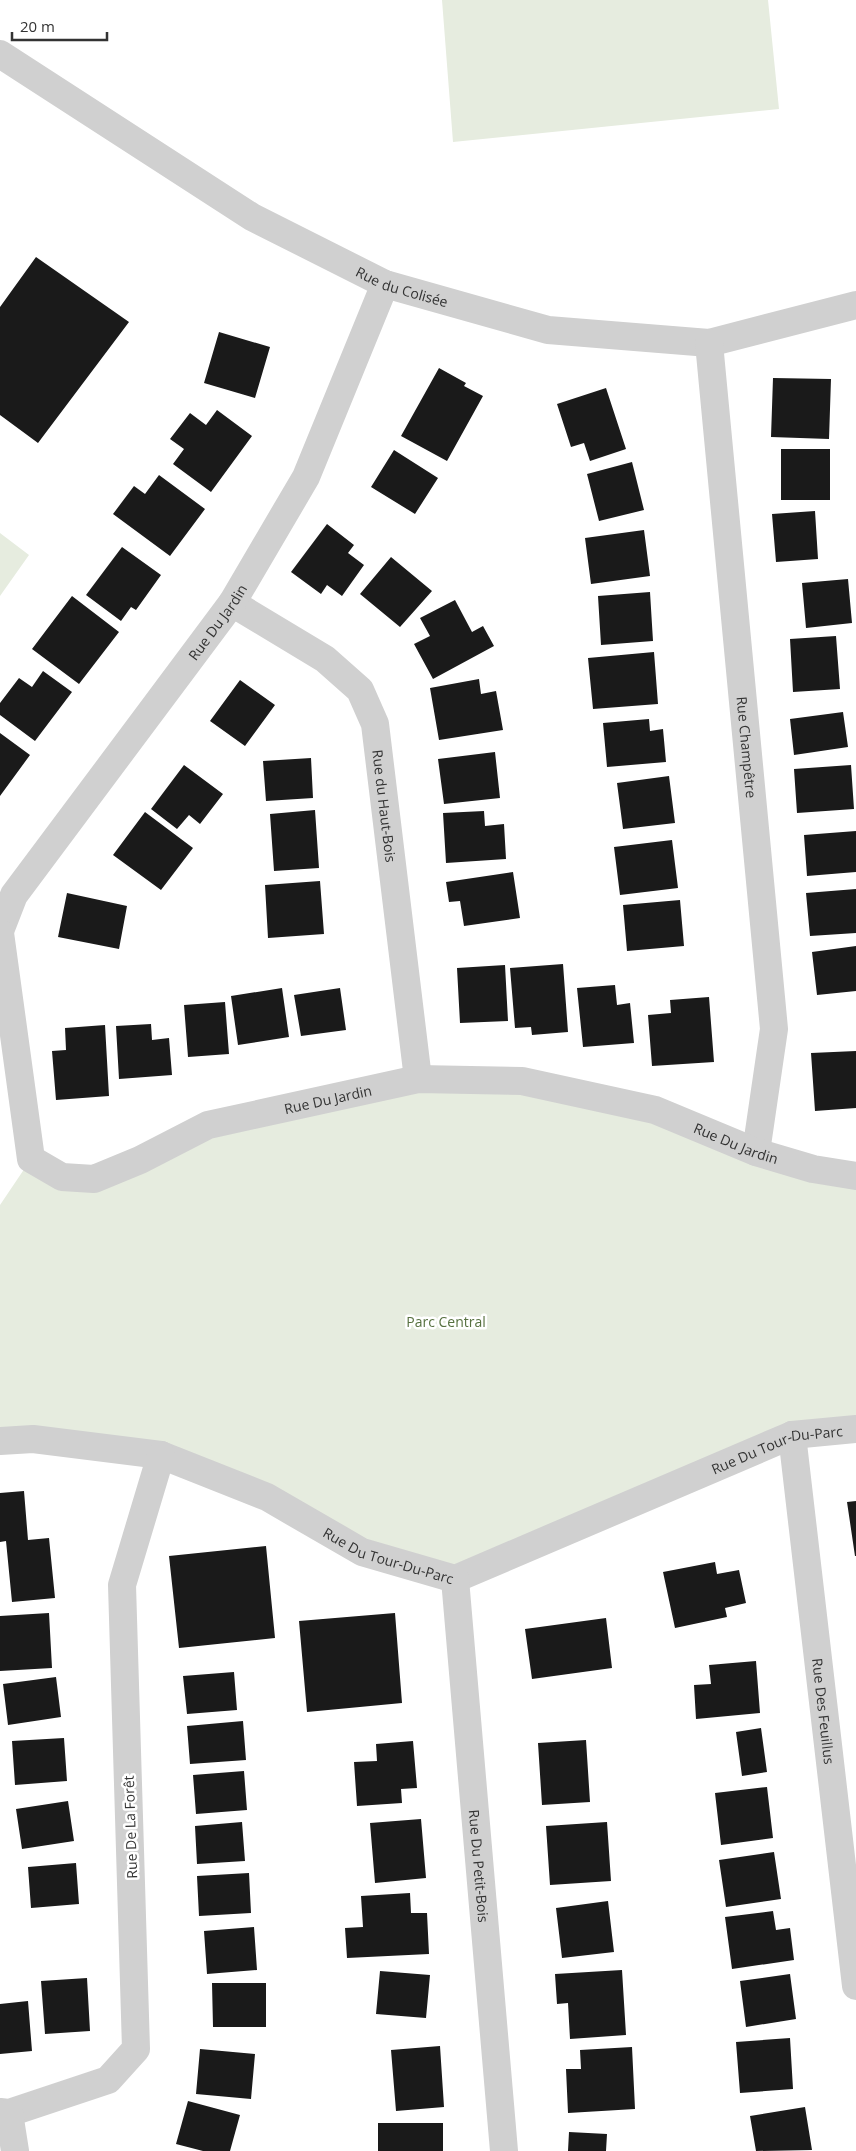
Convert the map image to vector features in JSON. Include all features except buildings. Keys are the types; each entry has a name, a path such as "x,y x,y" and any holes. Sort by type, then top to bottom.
{"street":[{"name":"Rue du Colisée","path":"0,54 252,217 385,284 548,330 709,343 856,305"},
{"name":"Rue Du Jardin","path":"385,284 306,476 232,603 14,895 0,932 31,1159 62,1177 94,1179 140,1160 208,1125 418,1079 522,1081 655,1110 756,1152 813,1169 856,1176"},
{"name":"Rue Champêtre","path":"709,343 774,1029 756,1152"},
{"name":"Rue du Haut-Bois","path":"232,603 325,659 360,690 375,724 418,1079"},
{"name":"Rue Du Tour-Du-Parc","path":"0,1441 33,1439 162,1455 268,1497 362,1552 455,1579 792,1435 856,1429"},
{"name":"Rue Des Feuillus","path":"792,1435 856,1986"},
{"name":"Rue De La Forêt","path":"5,2113 108,2080 136,2049 122,1584 162,1455"},
{"name":"Rue Du Petit-Bois","path":"455,1579 504,2151"},
{"path":"5,2113 15,2151"}],"green space":[{"path":"442,0 768,0 779,109 453,142"},
{"path":"0,533 29,555 0,596"},
{"name":"Parc Central","path":"418,1079 522,1081 856,1176 856,1429 792,1435 455,1579 161,1455 0,1441 0,1205 31,1159 62,1177 208,1125"}]}
